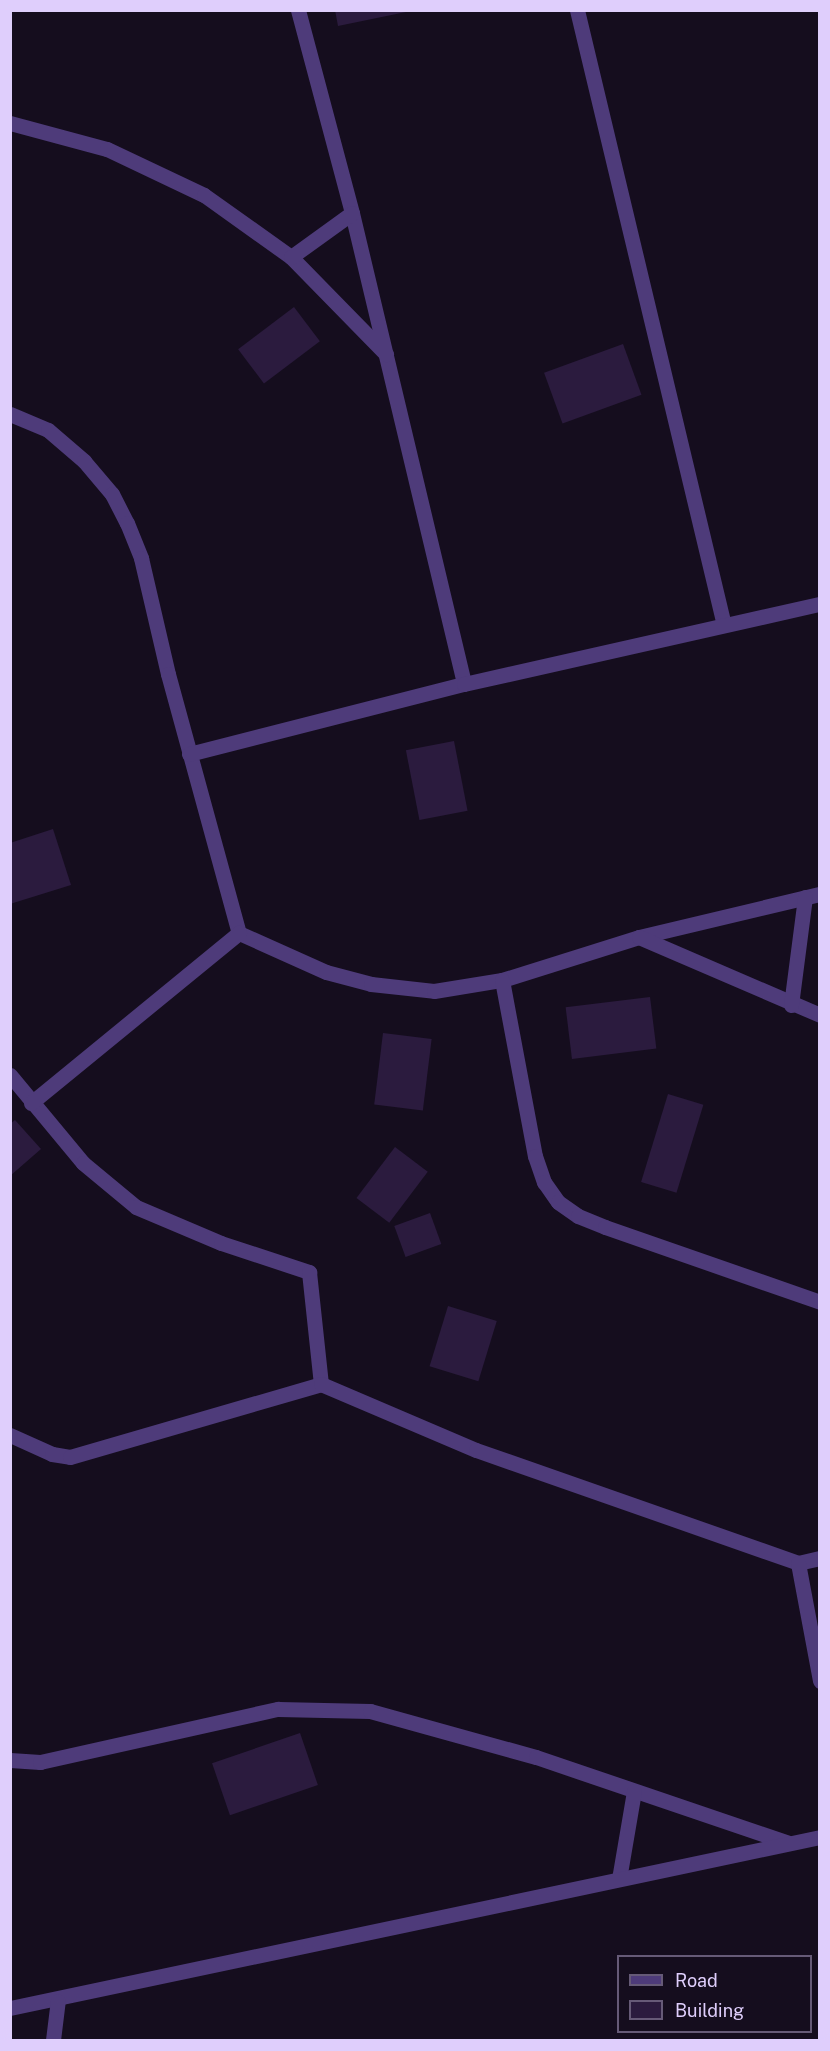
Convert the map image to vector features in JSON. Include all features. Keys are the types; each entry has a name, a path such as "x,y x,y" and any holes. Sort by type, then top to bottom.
{"street":[{"path":"298,10 352,213 464,684"},
{"path":"577,10 724,624"},
{"path":"10,123 107,149 157,170 204,195 291,257 386,354"},
{"path":"291,257 352,213"},
{"path":"10,414 48,430 84,460 112,494 127,523 141,558 189,754 239,933 288,957 371,984 434,991 502,980 639,937 812,896 791,1005"},
{"path":"189,754 464,684 819,604"},
{"path":"31,1103 239,933"},
{"path":"639,937 791,1005 819,1015"},
{"path":"502,980 535,1156 544,1182 558,1202 578,1216 605,1227 819,1302"},
{"path":"10,1075 83,1163 136,1207 221,1243 309,1272 321,1384"},
{"path":"10,1436 52,1454 70,1457 321,1384 476,1450 798,1563 819,1558"},
{"path":"798,1563 819,1681"},
{"path":"10,1760 40,1762 278,1709 370,1711 536,1757 790,1844"},
{"path":"619,1879 634,1791"},
{"path":"10,2008 58,2001 239,1957 819,1837"},
{"path":"53,2040 58,2001"}],"building":[{"path":"335,10 406,10 406,12 338,26"},
{"path":"294,307 320,341 264,383 238,349"},
{"path":"623,344 641,395 563,423 544,373"},
{"path":"454,741 468,811 419,820 406,750"},
{"path":"53,829 71,885 10,904 10,843"},
{"path":"650,997 656,1049 572,1059 566,1007"},
{"path":"383,1033 432,1039 423,1110 374,1104"},
{"path":"668,1094 703,1105 676,1193 641,1182"},
{"path":"15,1120 41,1149 10,1176 10,1124"},
{"path":"395,1147 428,1172 389,1223 356,1198"},
{"path":"430,1213 441,1244 406,1257 394,1226"},
{"path":"448,1306 497,1321 478,1381 430,1366"},
{"path":"300,1733 318,1785 230,1815 212,1763"}]}
